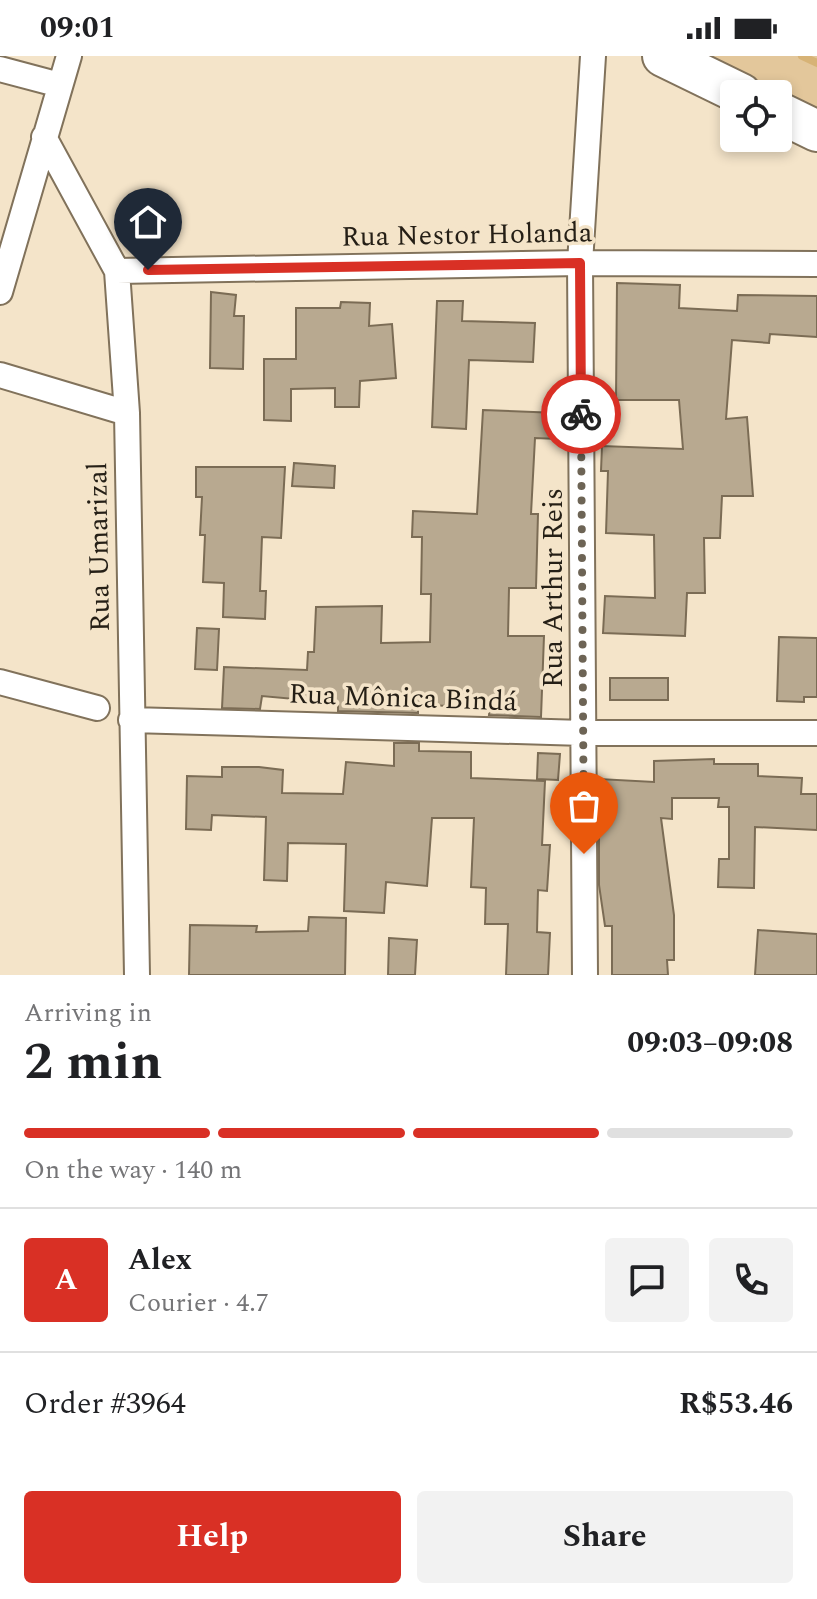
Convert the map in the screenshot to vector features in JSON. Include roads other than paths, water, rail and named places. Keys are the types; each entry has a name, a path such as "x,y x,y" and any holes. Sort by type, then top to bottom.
{"highway":[{"path":"663,56 720,84"},
{"path":"792,119 817,131"}],"street":[{"path":"0,292 69,56"},
{"name":"Rua Arthur Reis","path":"585,975 580,263 593,56"},
{"path":"0,69 60,85"},
{"name":"Rua Umarizal","path":"44,137 117,271 127,413 137,975"},
{"name":"Rua Nestor Holanda","path":"117,271 580,263 817,264"},
{"path":"0,375 127,413"},
{"path":"0,682 97,708"},
{"name":"Rua Mônica Bindá","path":"131,720 584,733 817,733"}],"waterway":[{"path":"802,56 817,63"}]}
